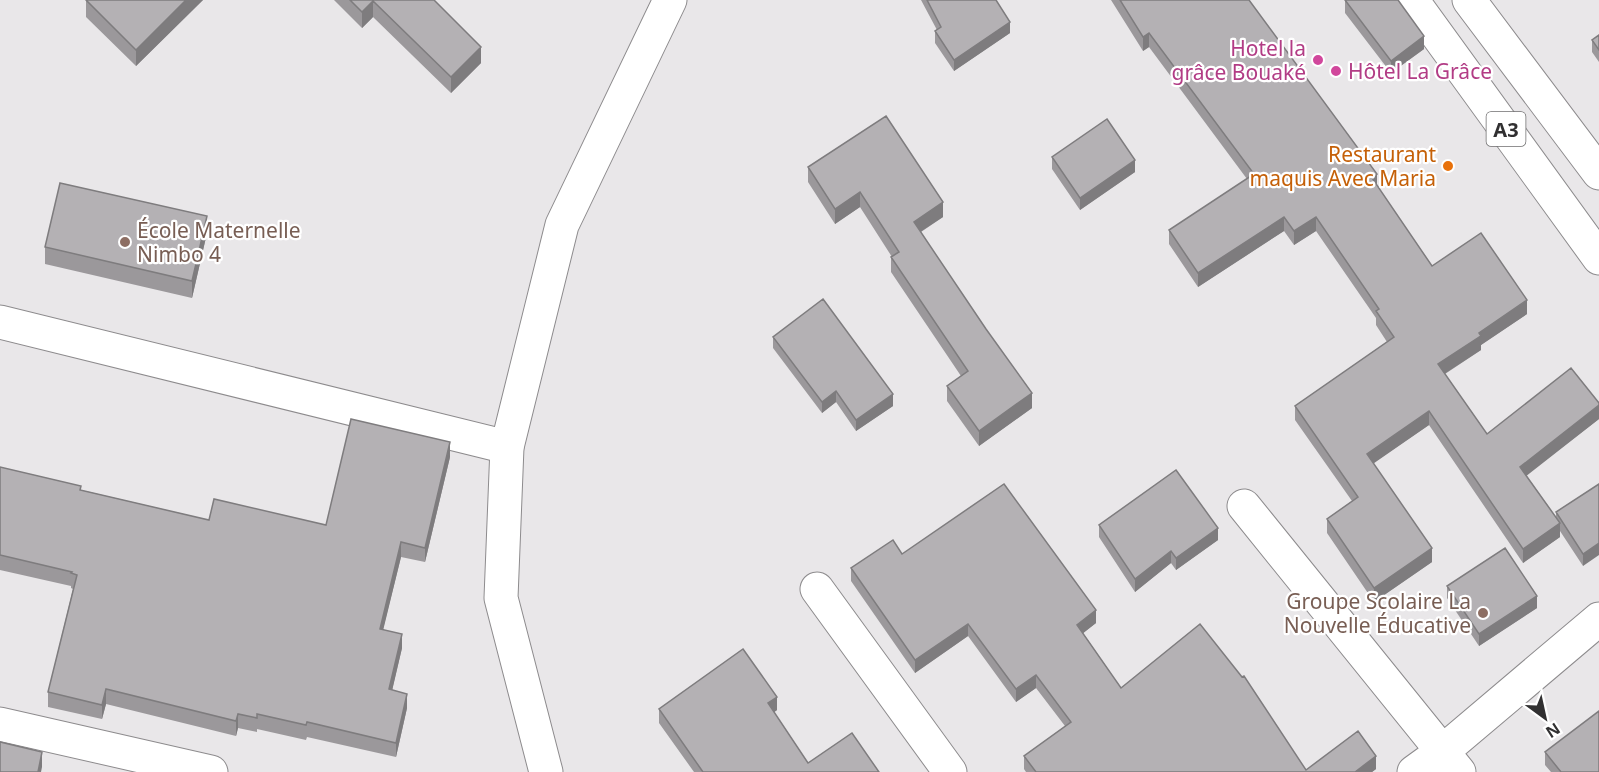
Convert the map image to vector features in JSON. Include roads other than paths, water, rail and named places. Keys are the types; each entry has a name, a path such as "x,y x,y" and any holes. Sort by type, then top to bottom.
{"main road":[{"path":"546,772 501,598 507,447 562,225 670,0"},
{"name":"A3","path":"1412,0 1599,258"},
{"name":"A3","path":"1469,0 1599,173"},
{"path":"0,322 507,447"},
{"path":"1244,506 1451,761"},
{"path":"817,589 950,772"},
{"path":"1414,772 1451,761 1599,619"},
{"path":"0,724 192,770"}],"place":[{"name":"Hotel la grâce Bouaké","path":"1318,60"},
{"name":"Hôtel La Grâce","path":"1336,71"},
{"name":"Restaurant maquis Avec Maria","path":"1448,166"},
{"name":"École Maternelle Nimbo 4","path":"125,242"},
{"name":"Groupe Scolaire La Nouvelle Éducative","path":"1483,613"}]}
